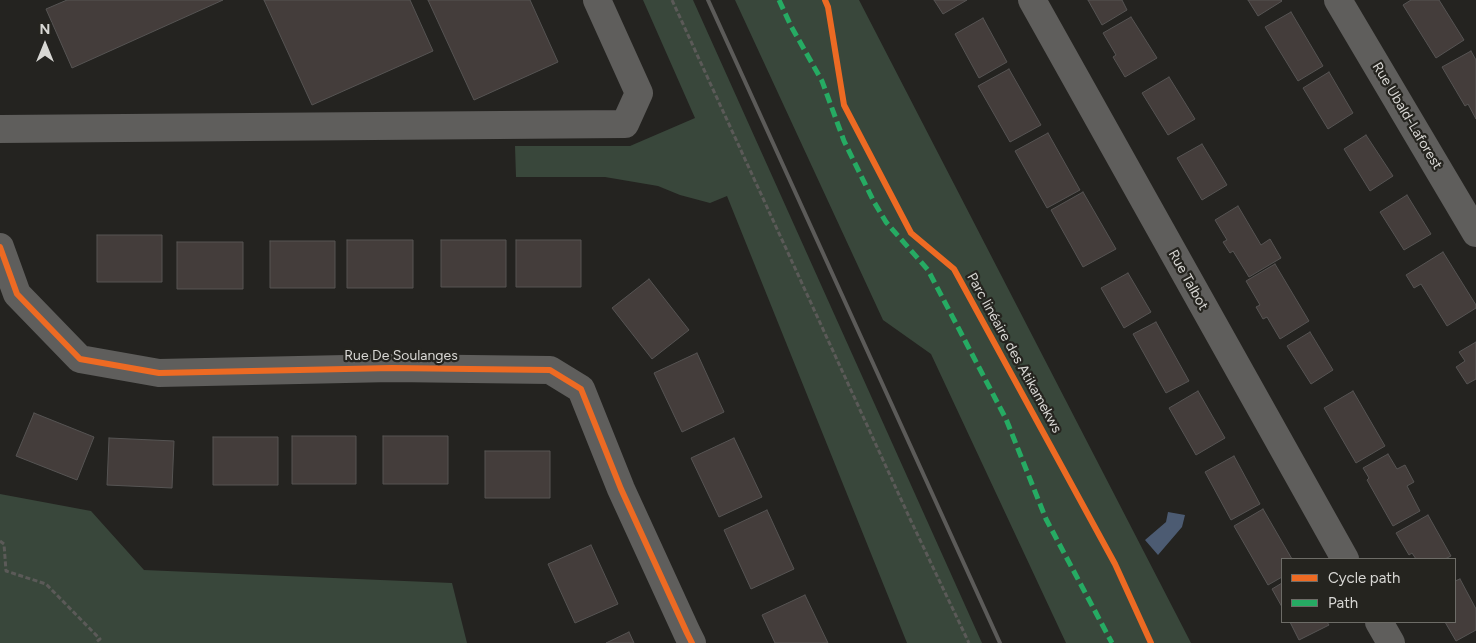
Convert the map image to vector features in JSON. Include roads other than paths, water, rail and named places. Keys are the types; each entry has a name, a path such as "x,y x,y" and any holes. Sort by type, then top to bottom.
{"street":[{"path":"0,129 625,124 640,93 598,0"},
{"name":"Rue Talbot","path":"1032,0 1344,558"},
{"name":"Rue Ubald-Laforest","path":"1338,0 1476,233"},
{"name":"Rue De Soulanges","path":"0,248 17,294 80,359 159,373 392,368 550,370 581,389 621,489 692,643"},
{"path":"1381,623 1391,643"}],"water":[{"path":"1168,512 1185,515 1182,527 1158,555 1145,540 1166,522"}],"railway":[{"path":"708,0 1000,643"}]}
